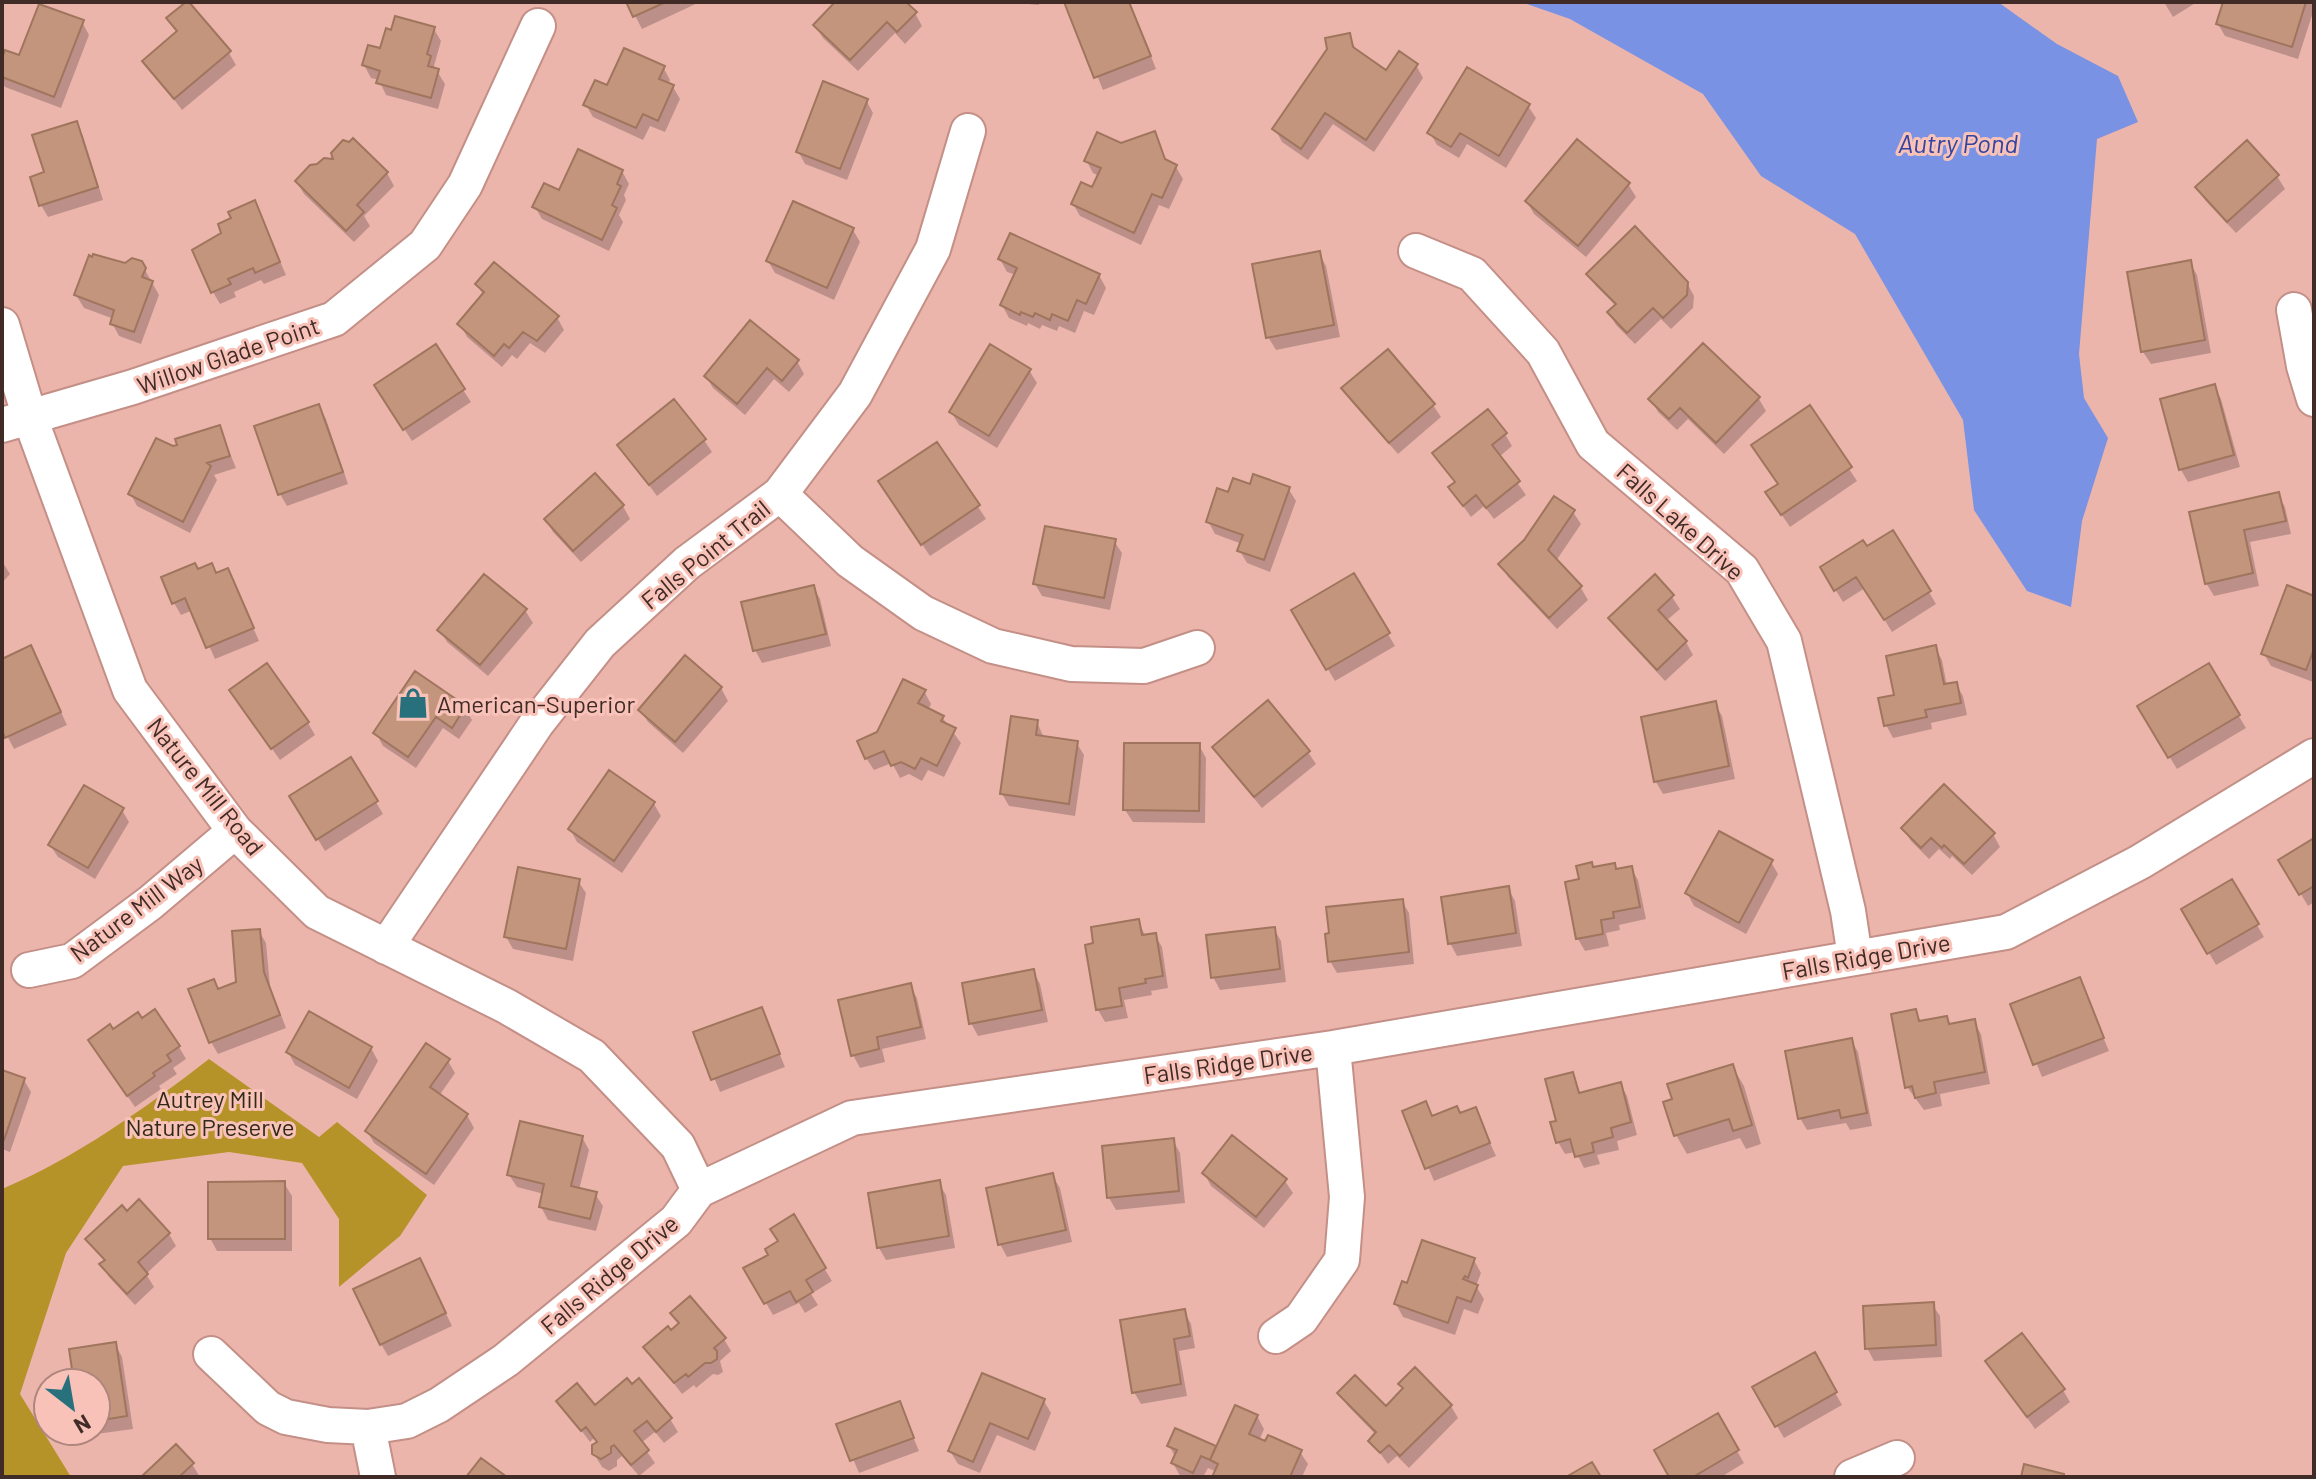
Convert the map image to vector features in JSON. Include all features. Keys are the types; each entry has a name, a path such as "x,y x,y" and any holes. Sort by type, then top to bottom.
{"street":[{"name":"Willow Glade Point","path":"16,420 133,387 334,319 425,245 465,185 538,26"},
{"name":"Falls Point Trail","path":"386,947 537,723 600,643 687,563 780,494 855,394 933,249 968,131"},
{"name":"Falls Lake Drive","path":"1416,251 1472,274 1543,352 1593,444 1742,570 1784,641 1848,911 1855,957"},
{"path":"2294,310 2304,366 2314,399"},
{"name":"Nature Mill Road","path":"2,325 16,420 130,690 235,831 317,912 506,1006 592,1056 678,1146 699,1190"},
{"path":"780,494 850,561 923,613 993,646 1071,664 1144,666 1197,648"},
{"name":"Falls Ridge Drive","path":"211,1354 277,1413 328,1425 368,1427 407,1421 439,1405 506,1360 676,1221 699,1190 852,1118 1333,1048 2006,932 2140,862 2314,756"},
{"name":"Nature Mill Way","path":"29,970 72,961 150,903 235,831"},
{"path":"1276,1336 1301,1319 1342,1260 1347,1197 1333,1048"},
{"path":"368,1427 378,1477"},
{"path":"1852,1477 1897,1458"}],"green space":[{"name":"Autrey Mill Nature Preserve","path":"209,1059 319,1137 337,1122 427,1195 400,1236 339,1287 339,1219 302,1163 229,1152 123,1166 66,1253 20,1394 32,1414 32,1447 53,1447 71,1477 2,1477 2,1189 56,1163 161,1095"}],"water":[{"name":"Autry Pond","path":"1521,2 1998,2 2057,44 2118,76 2138,122 2097,139 2079,354 2084,398 2108,438 2082,521 2071,607 2027,591 1974,510 1963,420 1855,234 1761,176 1703,94 1570,19"}],"building":[{"path":"186,2 231,51 174,99 142,61 177,31 166,18"},
{"path":"626,2 666,2 633,17"},
{"path":"835,2 906,2 917,12 897,32 887,22 850,60 813,25"},
{"path":"1064,2 1129,2 1151,56 1094,78"},
{"path":"2223,2 2306,2 2292,47 2216,24"},
{"path":"39,4 84,20 54,97 2,77 5,50 19,55"},
{"path":"395,16 435,27 427,54 431,56 428,66 439,69 431,98 376,83 380,71 362,65 368,45 380,48 386,28 391,30"},
{"path":"1350,33 1353,47 1386,70 1399,51 1418,64 1366,140 1325,113 1301,149 1272,129 1327,49 1325,38"},
{"path":"624,48 665,66 659,79 674,85 658,121 643,114 636,128 583,105 595,80 607,85"},
{"path":"1467,67 1530,104 1499,156 1460,133 1451,147 1427,133"},
{"path":"823,81 868,99 840,169 796,152"},
{"path":"77,121 98,187 39,206 30,177 44,172 32,135"},
{"path":"1155,131 1165,159 1177,165 1162,198 1152,194 1134,233 1071,204 1081,182 1092,187 1101,168 1084,161 1097,132 1121,143"},
{"path":"353,138 388,172 357,205 364,212 346,231 295,181 310,165 324,158 333,159 331,153 343,140 349,142"},
{"path":"1577,139 1630,183 1578,246 1525,201"},
{"path":"2247,140 2279,175 2227,222 2195,187"},
{"path":"578,149 623,170 617,184 621,186 612,205 617,208 602,240 532,207 544,183 559,190"},
{"path":"255,200 280,262 255,273 253,268 228,279 231,284 211,293 192,250 221,233 218,224 231,218 228,212"},
{"path":"793,201 854,228 827,288 766,261"},
{"path":"1635,226 1688,282 1687,295 1663,318 1653,308 1627,333 1607,312 1616,304 1586,274"},
{"path":"1010,233 1100,274 1086,304 1077,300 1068,321 1052,314 1050,320 1035,313 1033,317 1021,312 1020,315 1000,305 1017,268 998,259"},
{"path":"1320,251 1334,325 1266,338 1252,264"},
{"path":"93,254 125,263 132,258 142,261 146,268 142,277 153,281 134,332 110,324 114,310 74,295 89,255 92,257"},
{"path":"2191,260 2205,340 2141,352 2127,272"},
{"path":"494,262 559,316 537,341 523,332 509,348 504,344 494,356 457,324 484,292 475,284"},
{"path":"750,320 799,360 782,381 767,368 737,404 704,376"},
{"path":"1703,343 1760,397 1716,443 1680,408 1669,419 1648,399"},
{"path":"436,344 465,389 403,430 374,385"},
{"path":"990,344 1031,369 989,436 949,412"},
{"path":"1388,349 1435,404 1389,443 1341,388"},
{"path":"2215,384 2234,455 2179,470 2160,399"},
{"path":"674,399 706,439 649,485 617,445"},
{"path":"319,404 343,472 278,495 254,426"},
{"path":"1810,405 1852,467 1781,515 1765,492 1778,484 1751,445"},
{"path":"1488,409 1507,433 1492,445 1520,481 1486,508 1476,495 1463,506 1448,487 1455,482 1432,453"},
{"path":"220,425 230,456 207,463 211,466 183,522 128,494 156,438 173,446 177,445 175,439"},
{"path":"937,442 980,505 921,545 878,481"},
{"path":"595,473 624,505 573,551 544,519"},
{"path":"1253,474 1290,487 1264,560 1237,551 1243,535 1206,522 1217,488 1228,492 1233,478 1250,484"},
{"path":"2279,492 2286,521 2244,530 2253,573 2205,584 2189,512"},
{"path":"1554,496 1575,510 1548,550 1582,586 1549,618 1498,564 1524,540"},
{"path":"1045,526 1116,539 1104,598 1033,584"},
{"path":"1893,530 1931,591 1884,620 1856,577 1834,591 1820,567 1863,540 1867,546"},
{"path":"195,563 198,569 212,563 216,573 228,568 254,628 206,648 185,598 172,604 161,577"},
{"path":"1354,573 1390,633 1326,670 1291,610"},
{"path":"484,574 527,609 480,665 437,630"},
{"path":"1655,574 1674,595 1658,610 1687,641 1657,670 1608,618"},
{"path":"814,585 826,634 753,651 741,602"},
{"path":"2287,585 2314,596 2314,649 2306,670 2261,654"},
{"path":"31,645 61,712 5,738 2,731 2,659"},
{"path":"1936,645 1944,684 1957,682 1961,703 1925,710 1927,717 1884,726 1878,698 1894,695 1886,656"},
{"path":"685,655 722,687 675,742 638,710"},
{"path":"267,663 309,722 271,749 229,690"},
{"path":"2209,663 2240,715 2168,758 2137,706"},
{"path":"415,671 466,706 452,728 436,717 408,757 373,733"},
{"path":"903,679 926,690 918,703 944,716 941,721 956,728 937,766 921,758 915,769 901,762 891,766 884,751 865,759 857,741 877,732"},
{"path":"1268,700 1310,751 1254,797 1212,747"},
{"path":"1716,701 1729,766 1654,782 1641,717"},
{"path":"1011,716 1038,720 1036,735 1078,741 1069,804 1000,794"},
{"path":"1124,743 1200,743 1199,811 1123,810"},
{"path":"351,757 378,801 316,840 289,796"},
{"path":"609,770 655,802 614,861 568,829"},
{"path":"1944,784 1995,833 1964,864 1944,845 1942,848 1931,838 1921,848 1901,828"},
{"path":"84,785 124,808 88,868 48,845"},
{"path":"1719,831 1773,860 1739,923 1685,893"},
{"path":"2314,838 2314,886 2299,895 2278,860"},
{"path":"1592,862 1593,867 1615,863 1616,869 1632,866 1640,907 1613,912 1614,918 1601,920 1603,934 1576,939 1565,882 1579,879 1576,866"},
{"path":"518,867 580,879 566,949 504,937"},
{"path":"2232,879 2259,924 2207,954 2181,909"},
{"path":"1509,886 1516,933 1448,944 1441,897"},
{"path":"1403,899 1409,952 1328,962 1326,907"},
{"path":"1139,919 1142,935 1156,933 1163,976 1119,988 1122,1006 1096,1010 1085,945 1093,943 1091,927"},
{"path":"1275,927 1280,969 1211,978 1206,935"},
{"path":"260,929 264,972 280,1015 209,1043 188,989 214,979 218,989 236,982 232,931"},
{"path":"1034,969 1042,1010 969,1024 962,983"},
{"path":"2080,977 2104,1038 2033,1065 2010,1004"},
{"path":"911,983 921,1027 877,1037 879,1049 851,1056 838,1000"},
{"path":"762,1007 780,1054 711,1080 693,1032"},
{"path":"155,1009 180,1046 167,1055 171,1061 127,1096 88,1040 110,1024 113,1029 138,1012 142,1018"},
{"path":"1916,1009 1919,1021 1947,1016 1949,1024 1975,1019 1985,1072 1934,1082 1936,1093 1915,1098 1912,1086 1905,1088 1891,1014"},
{"path":"309,1011 372,1047 349,1088 286,1052"},
{"path":"1852,1038 1867,1113 1841,1118 1839,1110 1798,1119 1785,1051"},
{"path":"426,1043 450,1059 430,1087 468,1114 426,1174 365,1131"},
{"path":"1733,1064 1752,1125 1733,1131 1729,1119 1674,1136 1663,1102 1672,1099 1667,1084"},
{"path":"2,1070 25,1078 4,1140 2,1140"},
{"path":"1573,1072 1579,1093 1621,1082 1631,1122 1611,1128 1613,1137 1592,1143 1594,1152 1575,1157 1570,1139 1556,1143 1550,1122 1556,1121 1545,1079"},
{"path":"1426,1101 1432,1116 1457,1106 1460,1113 1476,1107 1490,1143 1425,1169 1402,1111"},
{"path":"520,1121 583,1136 571,1186 597,1192 590,1219 539,1207 544,1184 507,1175"},
{"path":"1232,1135 1287,1179 1256,1217 1202,1173"},
{"path":"1174,1138 1179,1191 1107,1198 1102,1146"},
{"path":"1053,1173 1066,1230 998,1245 986,1188"},
{"path":"940,1180 949,1236 877,1248 868,1193"},
{"path":"285,1181 285,1239 208,1239 208,1182"},
{"path":"139,1199 170,1233 138,1262 148,1274 127,1294 99,1264 105,1260 85,1239 122,1205 127,1211"},
{"path":"794,1214 826,1268 806,1280 813,1292 796,1302 790,1291 764,1304 743,1268 768,1255 765,1249 778,1241 770,1229"},
{"path":"1422,1240 1475,1258 1468,1278 1465,1276 1463,1279 1478,1285 1471,1302 1457,1297 1448,1323 1394,1304 1402,1281 1407,1283"},
{"path":"420,1258 446,1313 380,1345 353,1289"},
{"path":"690,1296 726,1338 714,1348 717,1359 674,1383 643,1347 668,1326 671,1330 679,1323 670,1313"},
{"path":"1934,1302 1936,1345 1865,1349 1863,1306"},
{"path":"1185,1309 1190,1336 1174,1339 1181,1384 1132,1393 1120,1320"},
{"path":"2022,1333 2065,1389 2027,1417 1985,1361"},
{"path":"116,1342 127,1416 112,1418 112,1367 72,1367 69,1349"},
{"path":"1815,1352 1837,1392 1775,1427 1752,1387"},
{"path":"1415,1367 1452,1405 1400,1456 1389,1445 1380,1453 1368,1441 1376,1432 1337,1393 1355,1375 1386,1406 1403,1388 1398,1384"},
{"path":"982,1373 1045,1399 1028,1439 990,1423 973,1462 948,1451"},
{"path":"627,1378 632,1384 639,1378 672,1418 656,1432 647,1421 634,1431 649,1450 631,1465 614,1445 611,1453 601,1459 592,1454 592,1445 597,1442 586,1427 581,1431 556,1401 577,1383 595,1405"},
{"path":"900,1401 914,1438 850,1461 836,1424"},
{"path":"1235,1405 1258,1415 1249,1434 1265,1441 1268,1435 1302,1450 1290,1477 1212,1477 1218,1464 1210,1460"},
{"path":"1718,1413 1739,1450 1693,1477 1669,1477 1654,1450"},
{"path":"1175,1428 1216,1446 1210,1460 1201,1456 1193,1473 1171,1463 1177,1450 1167,1446"},
{"path":"176,1444 194,1463 179,1477 141,1477"},
{"path":"481,1458 507,1477 466,1477"},
{"path":"1592,1462 1601,1477 1566,1477"},
{"path":"2024,1464 2064,1474 2063,1477 2021,1477"}],"place":[{"name":"American-Superior","path":"413,703"}]}
